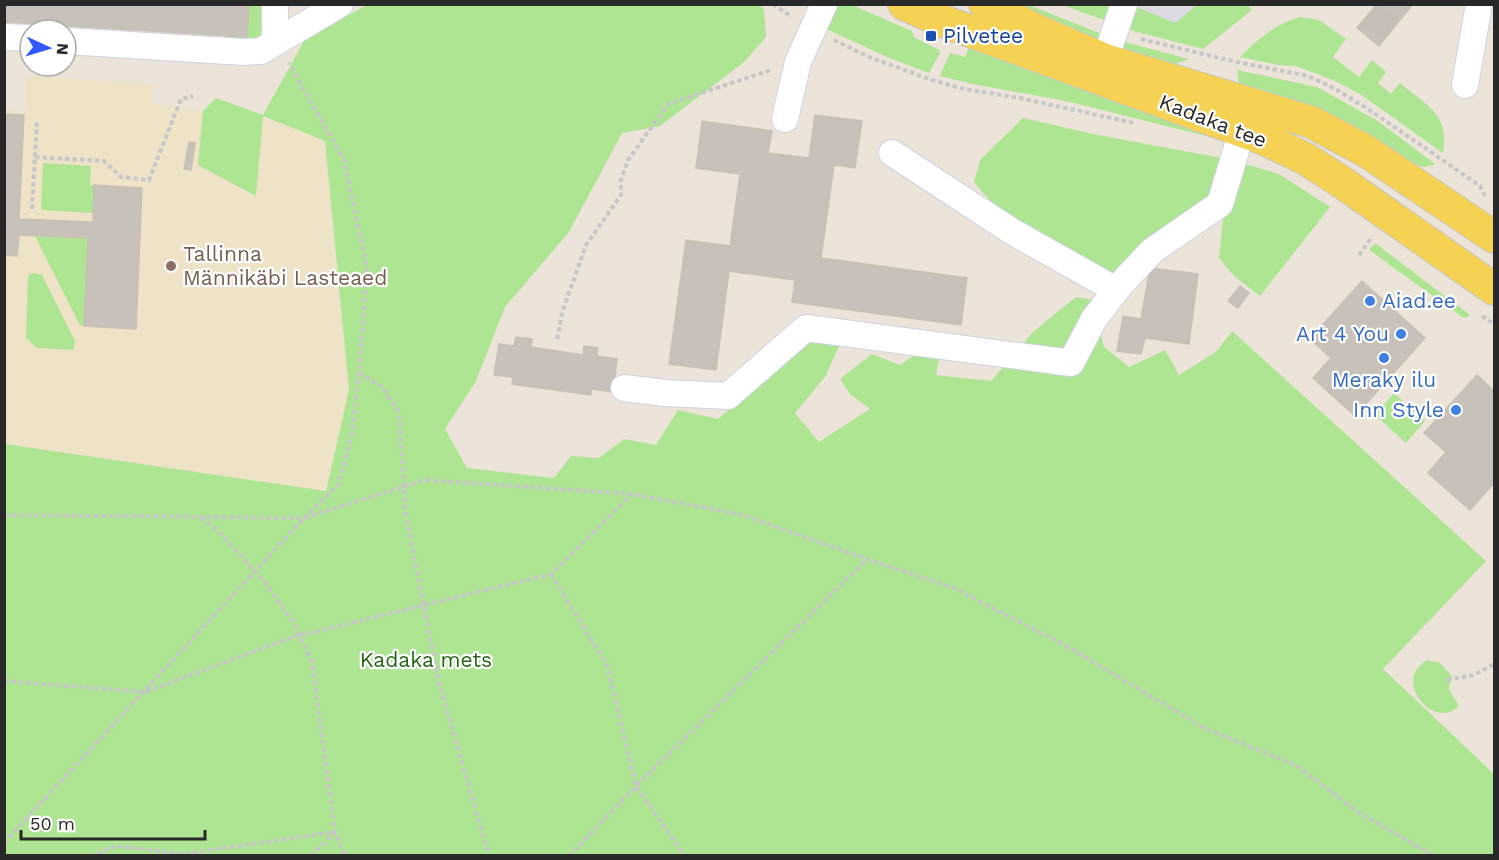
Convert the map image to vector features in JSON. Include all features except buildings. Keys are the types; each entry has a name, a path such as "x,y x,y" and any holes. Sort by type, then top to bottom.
{"main road":[{"name":"Kadaka tee","path":"904,4 937,19 1242,131 1306,159 1380,223 1457,262 1494,289"},
{"name":"Kadaka tee","path":"985,4 1038,31 1105,60 1311,122 1366,151 1444,201 1494,237"},
{"path":"1380,223 1444,201"},
{"path":"1457,262 1469,247 1494,244"}],"street":[{"path":"275,4 275,41"},
{"path":"78,41 243,52 261,51 340,4"},
{"path":"785,119 798,62 824,4"},
{"path":"1105,60 1124,4"},
{"path":"1466,86 1479,4"},
{"path":"624,388 728,396 806,328 1071,363 1094,319 1116,290 1152,251 1220,204 1242,131 1215,93"},
{"path":"892,153 1011,231 1116,290"}],"path":[{"path":"772,4 796,19"},
{"path":"1135,38 1308,76 1332,87 1368,109 1480,186"},
{"path":"832,39 869,57 964,89 1054,105 1142,125"},
{"path":"4,843 146,692 304,518 338,485 352,434 367,268 344,160 275,41"},
{"path":"557,339 563,310 586,244 621,195 621,180 628,160 668,104 798,62"},
{"path":"35,157 104,161 121,177 149,180 181,99 193,96"},
{"path":"32,209 37,120"},
{"path":"1359,255 1380,223"},
{"path":"359,373 381,386 399,412 405,516 439,683 489,855"},
{"path":"4,515 304,518 425,480 632,494 743,515 954,588 1070,648 1204,728 1296,765 1358,812 1434,855"},
{"path":"4,681 146,692 300,636 551,574 632,494"},
{"path":"200,517 217,530 256,572 293,622 312,662 335,832 345,855"},
{"path":"569,855 867,559"},
{"path":"551,574 607,665 636,786 685,855"},
{"path":"1448,680 1474,675 1494,664"},
{"path":"90,855 117,846 183,854 335,832"},
{"path":"311,855 335,832"}],"shaded area":[{"path":"1107,5 1206,5 1173,32"},
{"name":"Tallinna Männikäbi Lasteaed","path":"26,78 154,84 152,103 203,111 216,98 325,141 349,390 326,491 5,444 4,110 26,111"}],"green space":[{"name":"Kadaka mets","path":"758,4 764,9 766,37 744,62 660,126 622,133 569,232 505,307 476,381 445,429 467,468 554,478 571,456 599,458 624,439 656,445 678,410 718,419 808,340 840,344 825,377 795,413 819,442 870,409 850,394 840,379 872,354 900,365 916,354 939,357 936,375 991,381 1034,331 1076,297 1092,300 1104,347 1129,367 1165,350 1179,375 1216,352 1232,331 1486,561 1383,669 1494,774 1494,855 5,856 5,444 326,491 349,390 325,141 263,116 256,196 198,165 203,111 216,98 263,115 305,39 367,5"},
{"path":"249,5 264,5 260,38 224,46 225,35 247,36"},
{"path":"835,5 854,6 912,31 914,37 939,50 940,53 929,73 887,57 824,28"},
{"path":"1005,5 1029,5 1104,35 1099,42"},
{"path":"1062,5 1116,5 1109,22"},
{"path":"1197,5 1248,5 1252,10 1203,49 1126,29 1134,6 1175,23"},
{"path":"1300,17 1319,20 1346,39 1333,57 1359,77 1372,60 1386,72 1378,83 1391,94 1400,83 1427,105 1434,112 1443,129 1443,153 1360,94 1335,81 1296,66 1278,65 1240,57 1260,38 1275,28"},
{"path":"1121,41 1189,59 1170,66 1122,53"},
{"path":"969,47 1230,142 1066,101 940,76 950,53 965,57"},
{"path":"1237,70 1317,87 1378,121 1435,164 1426,167 1419,166 1371,139 1247,93 1239,83"},
{"path":"1023,118 1098,135 1227,159 1216,198 1114,280 1004,217 974,182 980,160"},
{"path":"43,163 91,166 90,185 94,185 93,213 41,210"},
{"path":"1245,164 1279,174 1330,207 1260,296 1234,276 1219,258 1223,219"},
{"path":"35,236 88,238 84,326 80,325"},
{"path":"1375,243 1470,315 1466,318 1462,317 1369,250"},
{"path":"29,274 42,275 75,341 73,350 37,348 26,338 28,278"},
{"path":"1394,393 1425,421 1406,443 1375,415"},
{"path":"1427,660 1440,663 1452,676 1449,689 1459,706 1450,712 1439,712 1429,708 1420,701 1415,691 1413,680 1417,669"}],"tunnel":[{"path":"1369,14 1392,31"}],"place":[{"name":"Pilvetee","path":"931,36"},
{"name":"Tallinna Männikäbi Lasteaed","path":"171,266"},
{"name":"Aiad.ee","path":"1370,301"},
{"name":"Art 4 You","path":"1401,334"},
{"name":"Meraky ilu","path":"1384,358"},
{"name":"Inn Style","path":"1456,410"}]}
